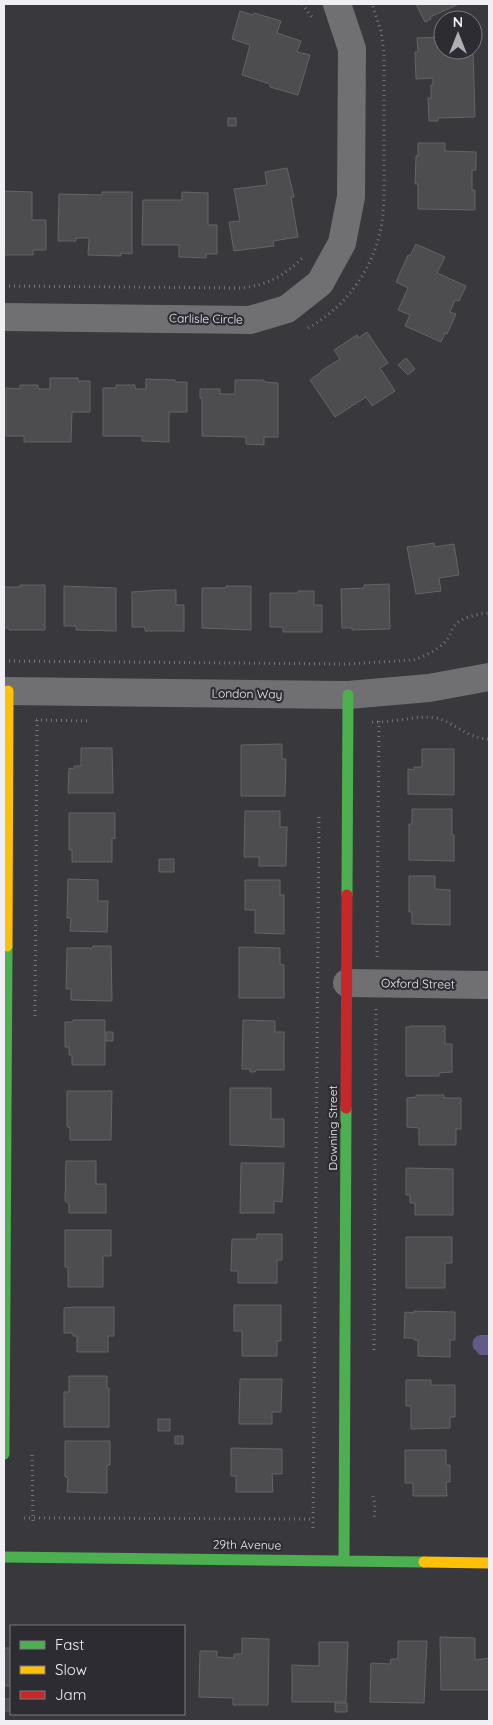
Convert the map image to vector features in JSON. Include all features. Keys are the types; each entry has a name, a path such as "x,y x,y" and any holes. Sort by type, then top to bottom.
{"street":[{"name":"Carlisle Circle","path":"4,317 250,320 287,310 320,283 342,243 351,197 352,49 337,4"},
{"name":"London Way","path":"6,691 348,695 429,688 489,677"},
{"path":"4,1454 6,691"},
{"name":"Downing Street","path":"344,1560 348,695"},
{"name":"Oxford Street","path":"348,983 489,984"},
{"name":"29th Avenue","path":"4,1556 489,1563"}],"path":[{"path":"302,4 315,22"},
{"path":"302,332 334,311 359,281 372,258 380,232 384,202 384,53 381,31 372,4"},
{"path":"4,286 243,288 264,284 282,275 303,257"},
{"path":"4,661 347,664 413,660 421,658 445,642 454,626 458,623 468,617 489,613"},
{"path":"377,713 380,723 377,963"},
{"path":"368,722 380,723 434,718 471,735 489,739"},
{"path":"314,1528 319,811"},
{"path":"374,1359 376,1005"},
{"path":"373,1488 374,1520"},
{"path":"24,1518 322,1520"}],"shaded area":[{"path":"480,1335 489,1335 489,1355 480,1355 473,1348 474,1340"}],"building":[{"path":"416,4 459,4 446,10 433,10 431,19 425,22"},
{"path":"240,11 281,21 277,33 301,41 297,52 310,55 298,95 270,87 270,84 242,75 250,45 232,39"},
{"path":"433,37 433,60 473,60 475,117 438,118 438,121 429,121 428,98 431,98 433,78 416,79 415,52 418,52 417,38"},
{"path":"228,118 236,118 236,126 228,126"},
{"path":"418,143 445,143 445,151 476,152 476,170 472,170 475,210 418,209 418,184 415,184"},
{"path":"287,168 294,197 291,197 298,237 273,241 274,246 234,251 229,222 240,221 234,189 267,185 265,172"},
{"path":"4,191 32,192 32,220 46,220 46,250 33,250 33,255 4,255"},
{"path":"102,192 132,192 132,254 121,253 121,256 88,255 89,238 76,238 76,241 58,241 59,194 102,195"},
{"path":"182,192 208,193 208,225 217,225 217,254 206,254 206,258 179,257 179,245 142,245 143,200 182,200"},
{"path":"416,244 445,257 437,273 466,286 459,301 455,300 450,312 456,314 447,334 445,333 441,342 405,326 410,315 398,310 408,288 396,282 408,255 410,256"},
{"path":"367,332 388,363 380,368 395,391 372,406 366,397 335,417 310,380 340,359 334,350 357,335 358,338"},
{"path":"406,358 415,369 408,375 398,365"},
{"path":"50,378 78,378 78,381 90,381 90,412 72,412 71,442 24,442 24,436 6,436 6,388 20,389 20,385 38,385 38,389 50,389"},
{"path":"146,379 187,382 187,412 169,412 169,442 142,441 142,436 103,436 103,388 116,388 116,385 135,385 135,389 146,389"},
{"path":"235,380 264,380 264,382 278,383 278,437 264,437 264,445 246,444 246,437 202,436 202,398 200,398 200,389 220,389 220,394 235,394"},
{"path":"434,543 434,547 454,544 459,575 439,578 441,591 416,594 407,547"},
{"path":"389,584 390,629 352,630 352,628 342,628 341,589 364,588 364,585"},
{"path":"20,585 45,585 45,630 9,630 9,628 4,628 4,587 20,587"},
{"path":"64,586 116,588 116,631 76,630 76,626 64,626"},
{"path":"226,586 251,586 251,630 202,628 202,588 226,588"},
{"path":"176,590 176,605 184,605 184,631 145,631 145,627 132,627 132,592"},
{"path":"298,591 314,591 314,605 322,605 322,632 283,632 283,627 270,627 270,593 298,593"},
{"path":"282,744 282,759 286,759 285,796 241,796 241,745"},
{"path":"81,748 112,748 113,793 68,793 69,768 74,769 74,766 81,766"},
{"path":"422,749 454,749 454,795 408,794 408,769 414,770 414,767 422,767"},
{"path":"412,809 452,809 454,861 409,860 409,824 412,824"},
{"path":"245,811 280,811 280,827 287,827 286,866 259,866 259,857 244,857"},
{"path":"69,813 115,813 115,839 112,838 112,862 72,862 72,850 69,850"},
{"path":"159,859 174,859 174,872 159,872"},
{"path":"409,876 435,876 435,889 450,890 450,925 412,924 412,912 409,912"},
{"path":"68,879 98,880 98,901 108,901 107,932 70,931 71,918 67,918"},
{"path":"245,880 280,880 280,895 284,895 284,934 255,933 255,910 245,910"},
{"path":"93,946 111,946 112,1001 71,1000 71,989 66,989 67,948 93,948"},
{"path":"239,947 280,948 280,964 284,965 284,998 239,998"},
{"path":"73,1020 105,1020 105,1065 72,1065 72,1055 69,1055 69,1047 65,1047 65,1022 73,1022"},
{"path":"243,1020 275,1021 275,1032 284,1032 284,1070 256,1070 255,1072 250,1072 250,1069 242,1069"},
{"path":"445,1026 445,1044 452,1044 452,1072 439,1073 439,1076 406,1076 406,1027"},
{"path":"106,1032 113,1032 113,1041 106,1041"},
{"path":"230,1088 271,1088 271,1119 284,1119 284,1147 230,1145"},
{"path":"67,1091 112,1091 111,1140 70,1140 70,1127 67,1127"},
{"path":"416,1095 444,1095 444,1098 461,1098 461,1129 456,1129 456,1145 419,1145 419,1128 407,1127 407,1098 416,1097"},
{"path":"66,1161 96,1161 96,1184 106,1184 106,1213 69,1213 69,1204 65,1201"},
{"path":"241,1163 284,1163 282,1202 274,1201 274,1213 240,1213"},
{"path":"406,1168 453,1169 453,1215 415,1215 415,1203 410,1203 410,1195 406,1195"},
{"path":"65,1230 111,1230 111,1256 103,1256 103,1287 68,1287 68,1267 65,1267"},
{"path":"257,1234 282,1234 282,1260 277,1260 277,1283 238,1283 238,1271 231,1271 232,1239 257,1239"},
{"path":"406,1237 452,1237 452,1263 445,1263 445,1288 406,1288"},
{"path":"234,1305 281,1305 281,1341 277,1341 277,1356 242,1356 242,1331 234,1331"},
{"path":"114,1307 114,1336 108,1336 108,1352 77,1352 77,1336 73,1336 73,1333 64,1333 64,1308"},
{"path":"414,1311 455,1312 455,1340 450,1340 450,1357 418,1356 418,1340 404,1338 405,1312 414,1313"},
{"path":"69,1376 107,1376 107,1388 109,1388 109,1427 64,1427 64,1392 69,1392"},
{"path":"240,1379 282,1379 281,1412 272,1412 272,1424 239,1424"},
{"path":"406,1380 431,1380 431,1385 455,1385 455,1417 450,1417 450,1428 411,1429 411,1406 406,1406"},
{"path":"158,1419 170,1419 170,1431 158,1431"},
{"path":"175,1436 183,1436 183,1444 175,1444"},
{"path":"65,1441 110,1441 110,1465 107,1465 107,1493 67,1492 68,1477 65,1477"},
{"path":"231,1448 282,1449 282,1474 272,1474 273,1492 236,1492 236,1476 231,1476"},
{"path":"405,1450 446,1450 446,1465 450,1465 450,1482 446,1482 447,1496 413,1496 413,1483 405,1483"},
{"path":"440,1637 475,1638 475,1660 489,1658 489,1690 441,1690"},
{"path":"242,1638 269,1639 268,1705 233,1705 233,1698 199,1697 200,1651 217,1651 217,1657 234,1658 234,1654 242,1654"},
{"path":"398,1641 427,1641 424,1703 370,1702 371,1663 390,1664 391,1659 398,1659"},
{"path":"319,1642 348,1642 346,1702 292,1702 292,1665 319,1666"},
{"path":"4,1648 10,1648 10,1686 4,1686"},
{"path":"4,1699 10,1699 10,1711 4,1711"},
{"path":"335,1703 347,1703 347,1712 335,1712"}],"traffic: fast":[{"path":"347,895 348,695"},
{"path":"4,1454 7,946"},
{"path":"344,1560 346,1108"},
{"path":"4,1557 424,1562"}],"traffic: slow":[{"path":"7,946 8,691"},
{"path":"424,1562 489,1563"}],"traffic: jam":[{"path":"346,1108 347,895"}]}
